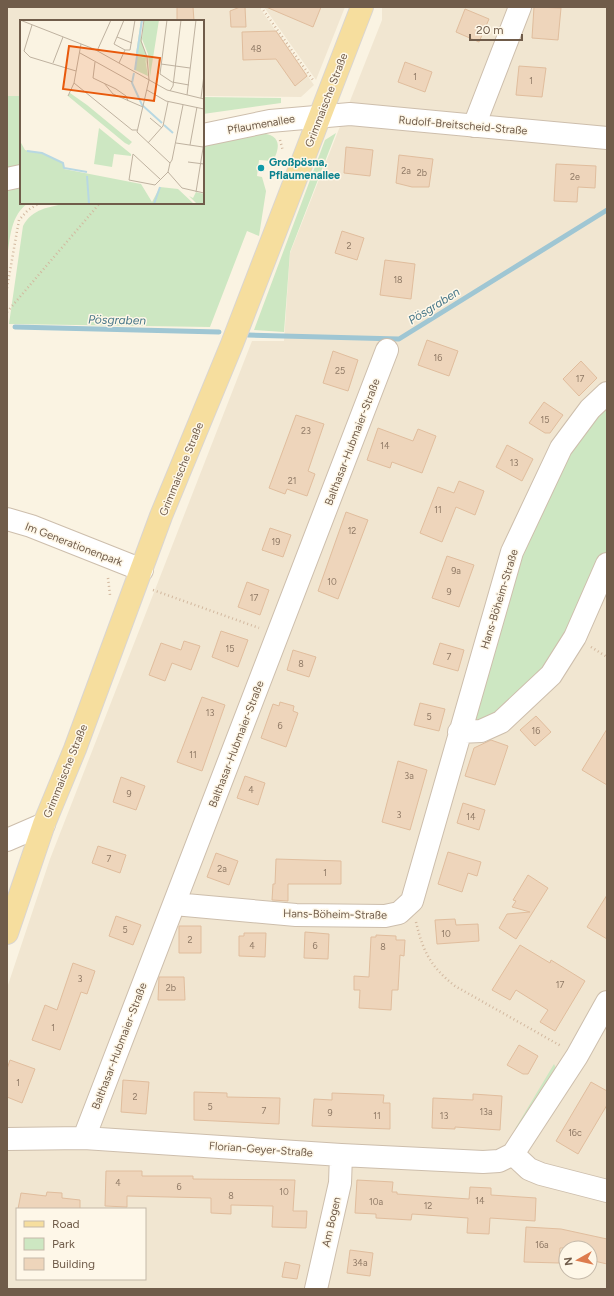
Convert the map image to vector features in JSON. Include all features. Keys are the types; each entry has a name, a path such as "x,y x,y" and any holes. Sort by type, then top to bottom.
{"main road":[{"name":"Grimmaische Straße","path":"7,933 13,895 75,749 161,516 234,337 362,7"}],"street":[{"path":"474,126 520,7"},
{"name":"Rudolf-Breitscheid-Straße","path":"320,116 350,114 607,138"},
{"name":"Pflaumenallee","path":"204,135 270,121 320,116"},
{"path":"7,179 20,176"},
{"name":"Balthasar-Hubmaier-Straße","path":"84,1138 279,635 387,350"},
{"name":"Hans-Böheim-Straße","path":"174,904 296,915 385,916 399,913 412,901 459,732 512,552 561,448 590,409 607,393"},
{"name":"Im Generationenpark","path":"7,519 32,526 142,570"},
{"path":"459,732 481,731 501,722 551,675 575,637 607,564"},
{"path":"7,840 44,824"},
{"path":"607,1002 577,1056 513,1154 529,1169 542,1174 607,1191"},
{"name":"Florian-Geyer-Straße","path":"7,1139 84,1138 341,1155 483,1162 498,1161 513,1154"},
{"name":"Am Bogen","path":"316,1289 340,1184 341,1155"}],"path":[{"path":"261,7 317,83"},
{"path":"7,288 19,220 28,210 38,204"},
{"path":"7,312 99,204"},
{"path":"152,590 279,635"},
{"path":"406,908 416,921 420,940 427,957 442,976 455,986 577,1056"}],"shaded area":[{"path":"7,7 259,7 314,85 301,97 204,96 204,20 20,20 20,96 7,96"},
{"path":"264,7 345,7 316,80"},
{"path":"382,7 607,7 607,1289 7,1289 7,988 50,859 252,341 284,341 290,253 382,20"}],"green space":[{"path":"7,96 20,96 20,165 7,169"},
{"path":"204,97 281,98 281,103 204,114"},
{"path":"259,133 271,135 275,138 278,145 273,161 259,160 257,176 262,177 266,191 259,236 247,231 210,327 9,324 23,226 31,216 36,212 62,204 204,204 204,145"},
{"path":"336,133 290,252 284,332 254,330 325,140"},
{"path":"20,182 20,204 27,204 22,208 14,221 10,236 7,259 7,186"},
{"path":"607,401 607,550 593,587 547,671 482,723 471,720 518,556 564,453"},
{"path":"554,1064 556,1068 518,1130 515,1129"}],"building":[{"path":"177,7 193,7 194,20 177,20"},
{"path":"240,7 245,7 246,27 231,27 230,11"},
{"path":"266,7 321,7 313,27"},
{"path":"534,7 561,8 558,40 532,38"},
{"path":"465,9 489,19 479,42 456,32"},
{"path":"276,31 307,76 295,86 276,59 243,60 242,32"},
{"path":"405,62 432,72 425,92 398,82"},
{"path":"519,66 546,68 542,97 516,95"},
{"path":"346,147 373,150 370,176 344,173"},
{"path":"399,155 433,159 429,187 412,187 396,183"},
{"path":"556,164 596,166 595,188 578,187 577,202 554,201"},
{"path":"342,231 364,238 357,260 335,253"},
{"path":"385,260 415,264 411,299 380,295"},
{"path":"427,340 458,351 449,376 418,365"},
{"path":"333,351 358,360 348,391 323,383"},
{"path":"581,361 597,378 579,396 563,379"},
{"path":"544,402 563,415 550,433 545,433 529,423"},
{"path":"296,415 324,424 308,471 315,474 307,496 287,489 285,494 269,488"},
{"path":"378,428 413,441 418,429 436,436 422,473 392,462 390,468 367,460"},
{"path":"507,445 533,459 522,481 496,467"},
{"path":"459,481 484,491 475,515 456,507 442,542 420,533 438,487 454,493"},
{"path":"346,512 368,520 338,599 318,591"},
{"path":"270,528 291,535 283,557 262,550"},
{"path":"447,556 474,565 459,607 432,598"},
{"path":"247,582 269,590 260,615 238,607"},
{"path":"221,631 248,640 238,667 212,657"},
{"path":"184,641 200,646 191,670 172,663 165,681 149,675 161,643 181,650"},
{"path":"440,643 464,650 458,671 433,664"},
{"path":"293,650 316,657 309,677 287,670"},
{"path":"202,697 225,705 202,771 177,762"},
{"path":"280,702 294,706 293,711 298,713 286,747 261,738 273,704 279,706"},
{"path":"420,703 445,709 439,731 414,725"},
{"path":"536,716 551,732 535,746 520,730"},
{"path":"607,729 607,785 582,770"},
{"path":"491,740 508,746 495,785 465,776 474,748"},
{"path":"398,761 427,770 410,830 382,822"},
{"path":"245,776 265,783 258,805 237,798"},
{"path":"121,777 145,786 136,810 113,802"},
{"path":"463,803 485,810 479,830 457,823"},
{"path":"98,846 126,855 120,873 92,863"},
{"path":"448,852 481,862 477,876 468,873 462,892 438,884"},
{"path":"216,853 238,861 229,885 207,877"},
{"path":"276,859 341,861 341,884 288,884 288,901 272,900 273,884 275,884"},
{"path":"528,875 548,888 516,939 499,928 507,914 530,912 512,907 516,901 513,900"},
{"path":"607,895 607,939 587,927"},
{"path":"116,916 141,925 133,945 109,936"},
{"path":"455,919 456,925 478,924 479,941 437,944 435,920"},
{"path":"179,926 201,926 201,953 179,953"},
{"path":"305,932 329,934 328,959 304,958"},
{"path":"244,933 266,933 265,957 239,956 239,936 244,936"},
{"path":"376,935 396,936 396,940 405,940 404,956 400,955 398,990 392,990 391,1010 359,1008 360,990 354,990 354,976 369,977 371,937 376,937"},
{"path":"520,945 550,963 551,960 585,981 555,1031 540,1022 548,1010 516,990 510,1000 492,990"},
{"path":"73,963 95,971 87,994 81,992 60,1050 32,1040 45,1005 57,1010"},
{"path":"159,977 184,977 185,1000 158,1000"},
{"path":"519,1045 538,1056 528,1074 523,1074 507,1065"},
{"path":"10,1060 35,1069 22,1103 7,1097 7,1069"},
{"path":"123,1080 149,1082 146,1114 121,1112"},
{"path":"591,1082 607,1091 607,1105 578,1154 556,1141"},
{"path":"194,1092 227,1093 227,1097 280,1098 279,1124 194,1120"},
{"path":"332,1093 384,1095 383,1103 390,1103 390,1129 312,1126 314,1099 332,1100"},
{"path":"473,1094 502,1096 500,1130 455,1127 455,1129 432,1128 433,1098 473,1100"},
{"path":"106,1171 142,1171 142,1176 193,1176 193,1179 295,1180 293,1211 307,1211 306,1228 272,1227 273,1206 231,1205 231,1214 211,1213 211,1198 127,1196 127,1207 105,1206"},
{"path":"357,1180 393,1182 392,1192 397,1192 397,1194 469,1199 470,1187 491,1188 491,1195 536,1198 535,1221 490,1218 489,1234 467,1233 468,1218 412,1214 411,1220 376,1218 376,1214 355,1213"},
{"path":"47,1192 62,1193 62,1198 80,1200 80,1208 18,1208 21,1193 46,1196"},
{"path":"526,1227 561,1229 607,1239 607,1264 598,1262 598,1240 558,1240 558,1263 524,1262"},
{"path":"350,1250 373,1253 370,1276 347,1273"},
{"path":"285,1262 300,1265 297,1279 282,1277"}],"waterway":[{"name":"Pösgraben","path":"248,335 399,339 607,210"},
{"name":"Pösgraben","path":"15,327 219,332"}],"place":[{"name":"Großpösna, Pflaumenallee","path":"261,168"}]}
